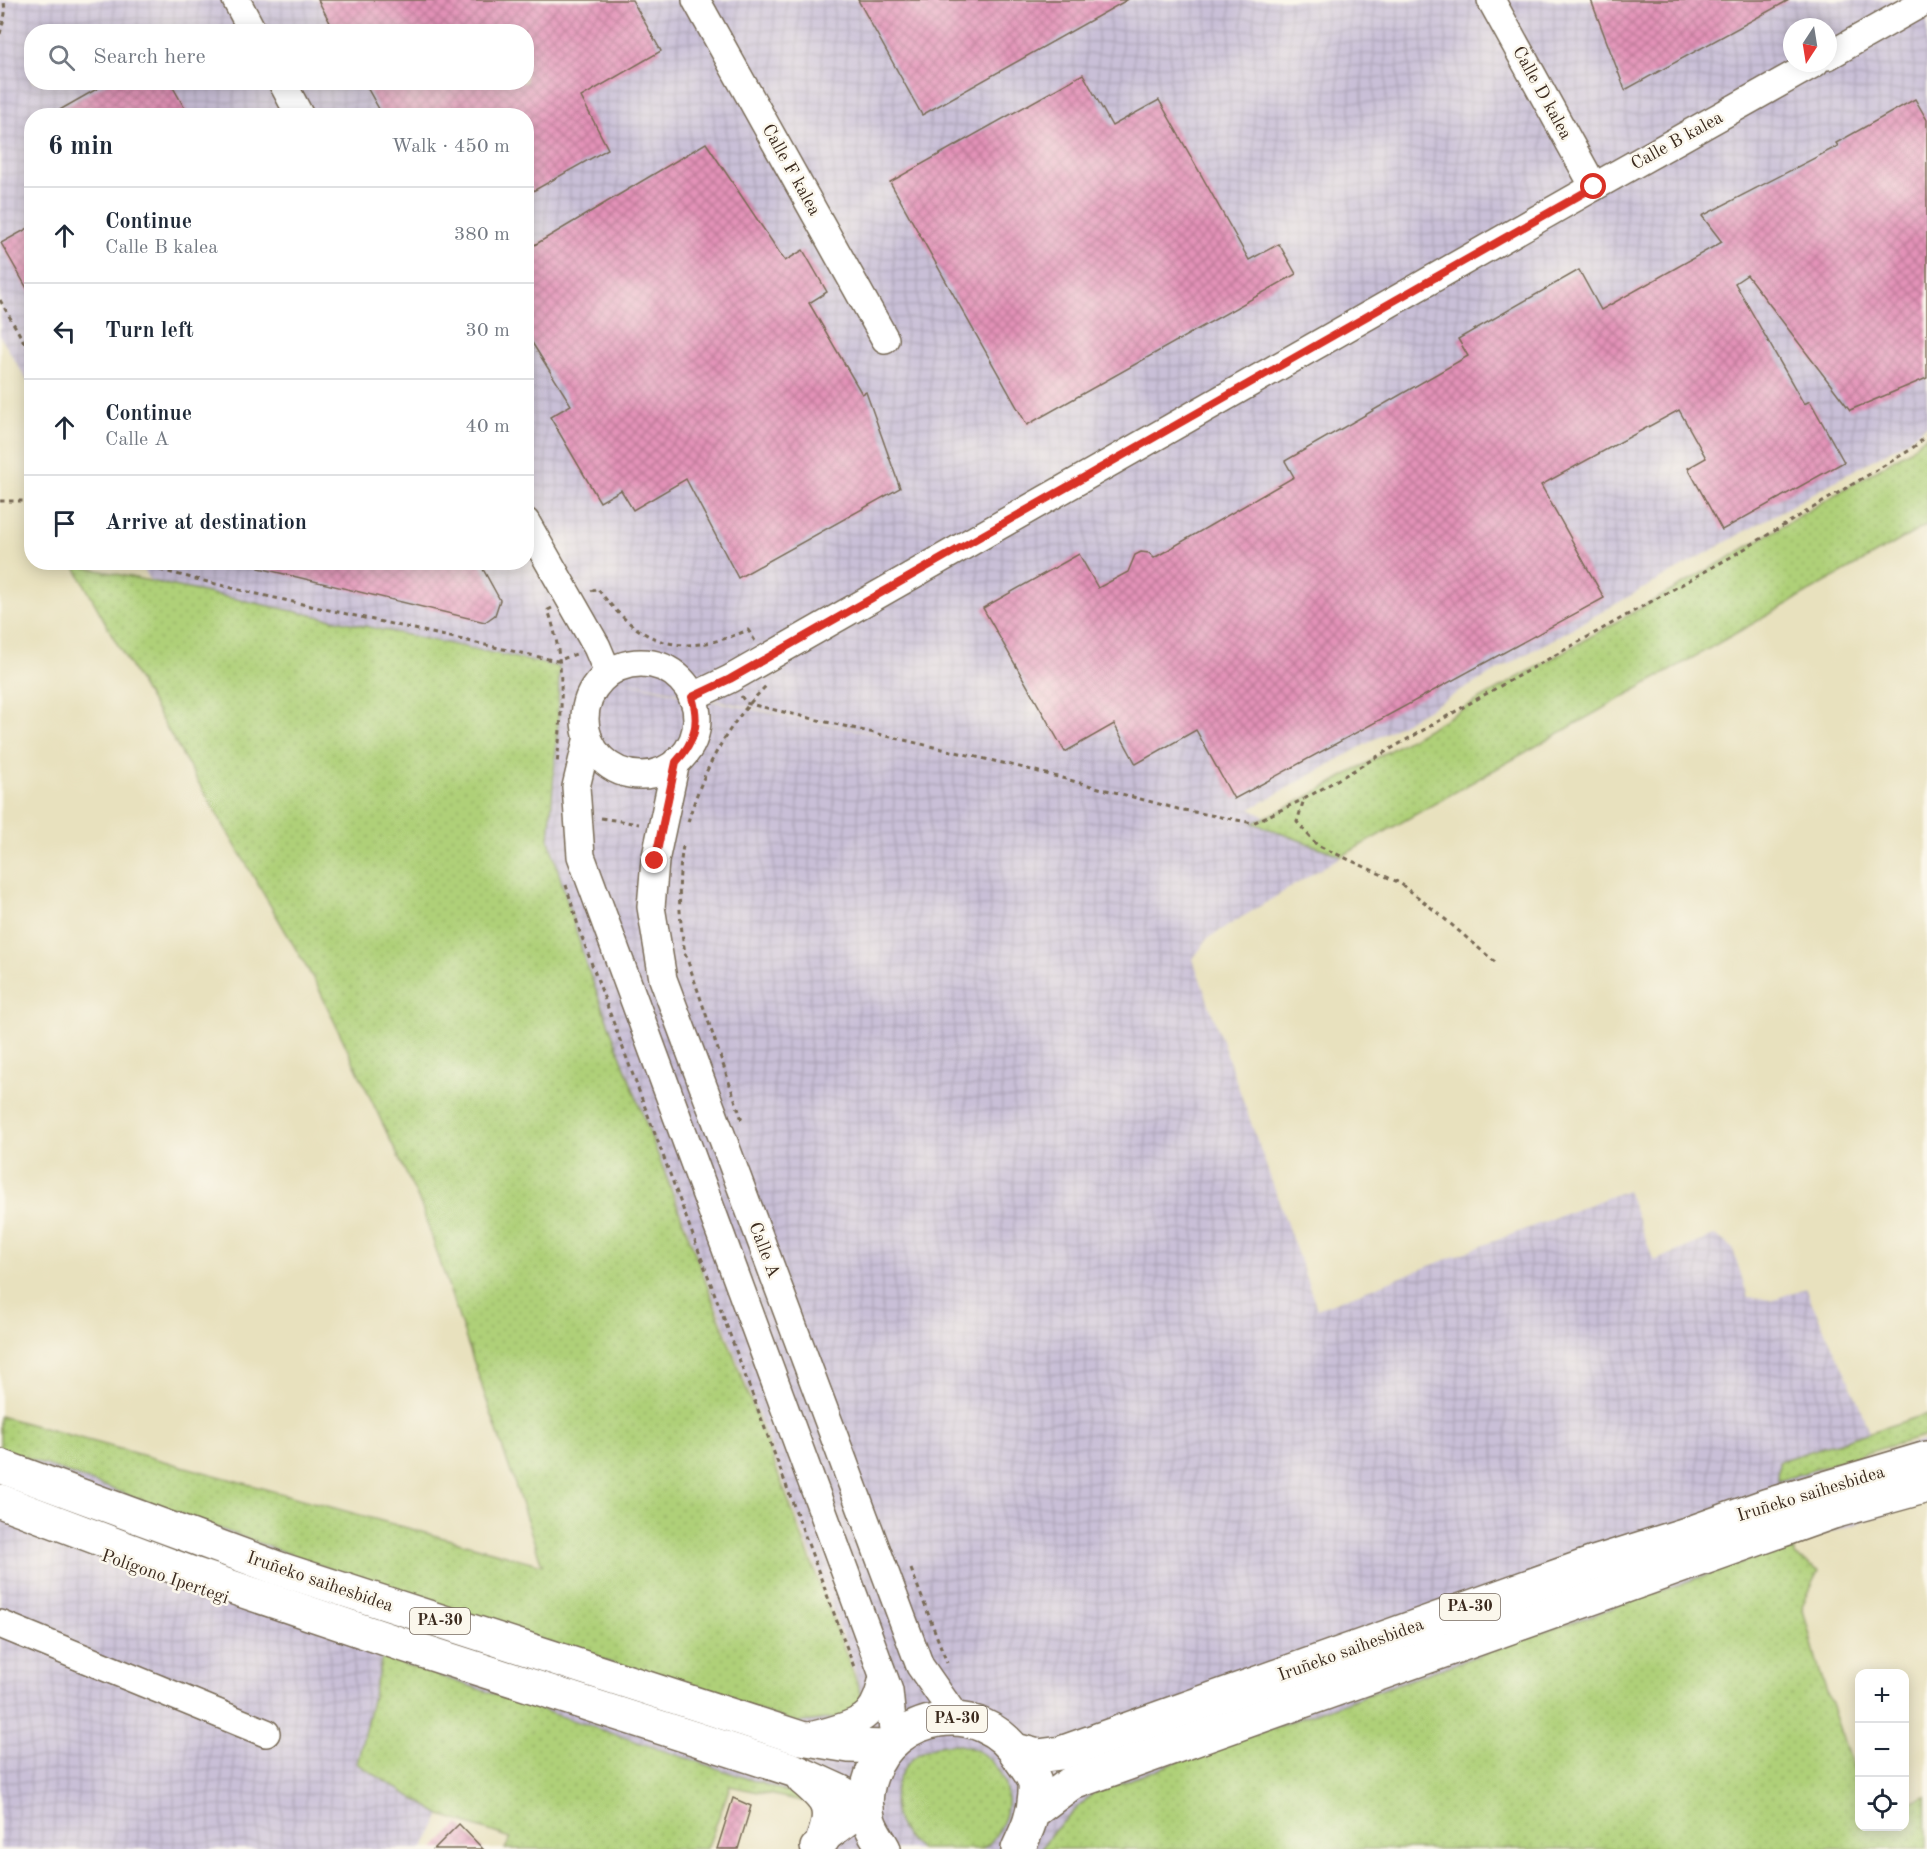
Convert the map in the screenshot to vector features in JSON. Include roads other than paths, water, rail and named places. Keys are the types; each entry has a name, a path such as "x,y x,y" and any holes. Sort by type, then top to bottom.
{"highway":[{"name":"Iruñeko saihesbidea","path":"1015,1750 1038,1756 1061,1753 1594,1563 1690,1533 1768,1505 1927,1458"},
{"name":"Iruñeko saihesbidea","path":"0,1466 277,1568 801,1738 849,1746 890,1743"},
{"name":"Iruñeko saihesbidea","path":"1034,1811 1070,1784 1833,1512 1927,1486"},
{"name":"Iruñeko saihesbidea","path":"0,1501 193,1574 400,1644 793,1770 839,1791 867,1808"},
{"name":"PA-30","path":"890,1743 913,1727 934,1720 957,1719 979,1724 999,1735 1015,1750 1035,1782 1034,1811 1030,1826 1018,1849"},
{"path":"884,1849 869,1823 868,1786 875,1765 890,1743"},
{"name":"Iruñeko saihesbidea","path":"793,1770 820,1793 829,1806 830,1822 818,1844"}],"street":[{"path":"236,0 249,24"},
{"name":"Calle F kalea","path":"696,0 885,339"},
{"name":"Calle D kalea","path":"1491,0 1594,187"},
{"path":"1837,51 1927,0"},
{"name":"Calle B kalea","path":"692,697 730,679 1799,72"},
{"path":"286,90 296,108"},
{"path":"534,536 597,647 608,673"},
{"path":"634,663 663,667 685,685 692,697 696,718 693,739 686,752 663,770 648,774 633,774 618,770 605,762 595,751 588,737 585,726 587,702 592,691 608,673 621,666 634,663"},
{"name":"Calle A","path":"588,737 576,787 581,856 889,1691 890,1743"},
{"name":"Calle A","path":"676,762 674,830 655,861 651,907 663,979 920,1666 957,1719"},
{"name":"Polígono Ipertegi","path":"0,1518 213,1596 334,1621"},
{"path":"0,1624 266,1733"},
{"path":"801,1738 834,1731 867,1714 879,1696 883,1677"},
{"path":"818,1844 867,1808"}]}
